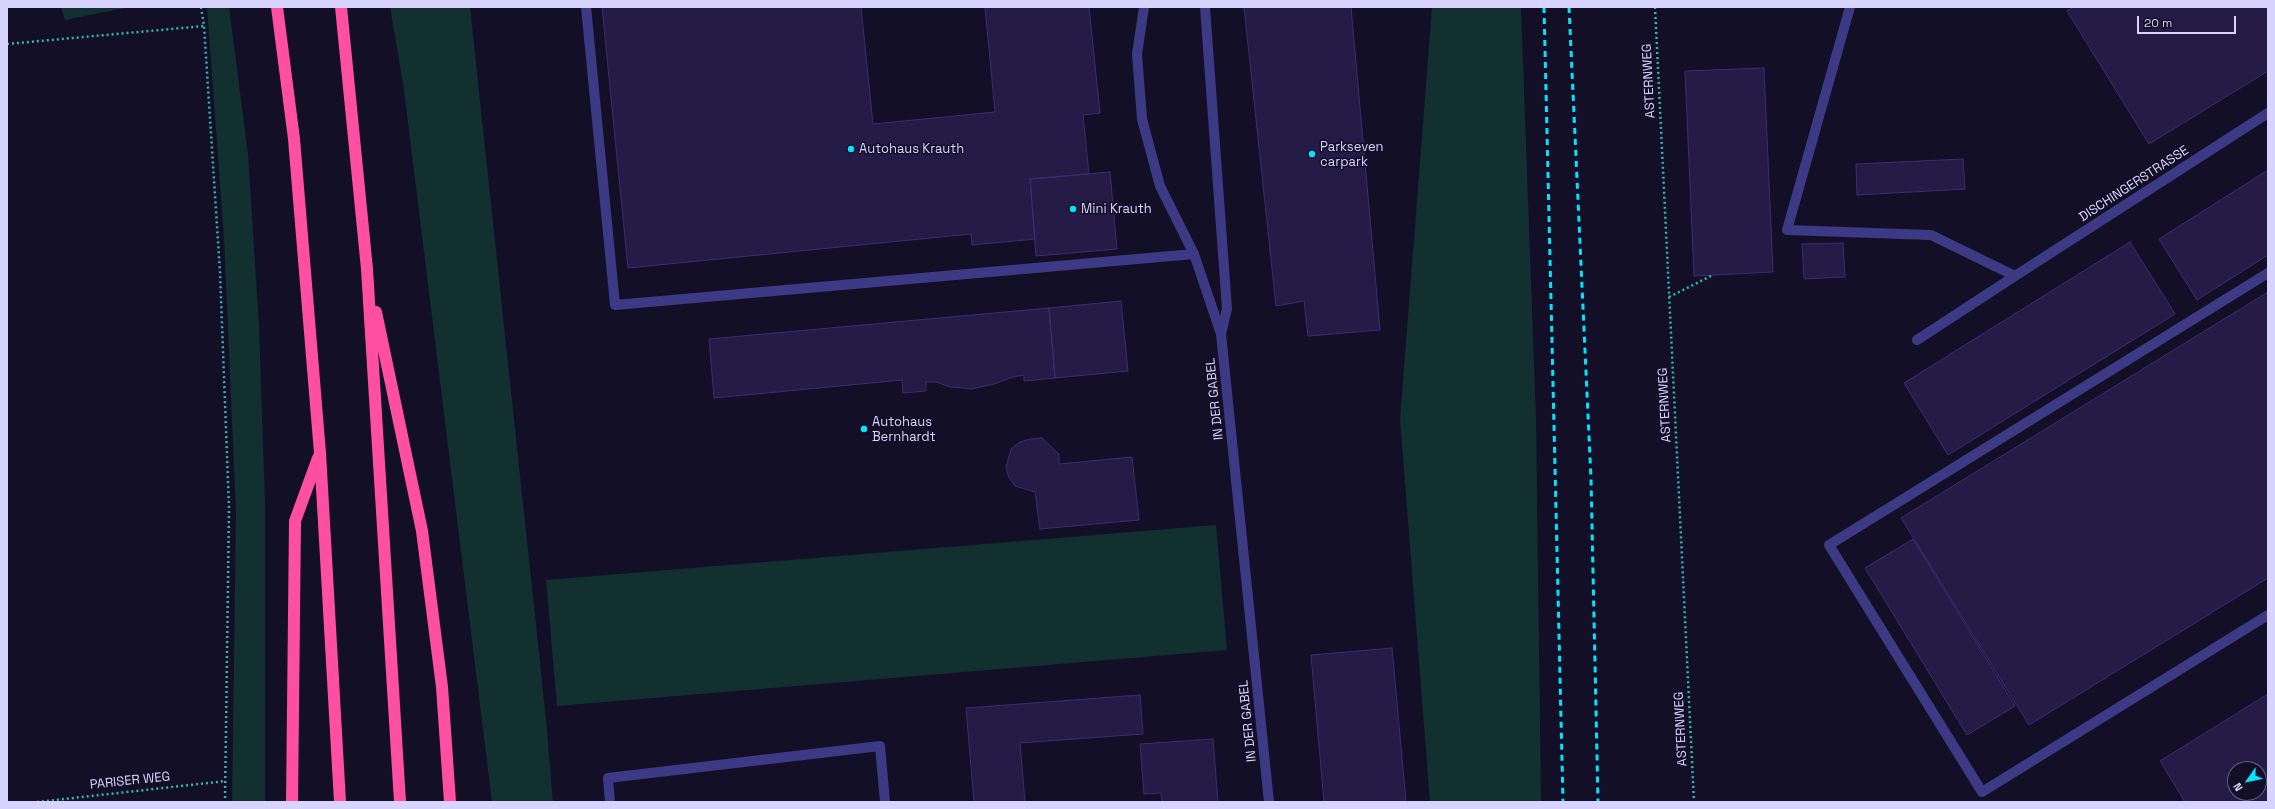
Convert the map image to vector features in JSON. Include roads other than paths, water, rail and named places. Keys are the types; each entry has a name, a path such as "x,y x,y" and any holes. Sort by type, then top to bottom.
{"highway":[{"path":"277,7 294,138 320,453 340,802"},
{"path":"341,7 367,269 400,802"},
{"path":"367,269 422,530 442,688 450,802"},
{"path":"292,802 295,521 320,453"}],"street":[{"path":"586,7 615,305 1194,254"},
{"name":"IN DER GABEL","path":"1144,7 1137,54 1142,119 1160,186 1194,254 1221,334 1269,802"},
{"path":"1205,7 1227,309 1221,334"},
{"path":"1850,7 1787,230 1931,235 2015,276"},
{"name":"DISCHINGERSTRASSE","path":"1917,340 2268,113"},
{"path":"2268,273 1829,545 1982,792 2268,615"},
{"path":"610,802 608,778 880,746 885,802"}],"railway":[{"path":"1544,7 1563,802"},
{"path":"1569,7 1591,479 1598,802"}],"place":[{"name":"Autohaus Krauth","path":"851,149"},
{"name":"Parkseven carpark","path":"1312,154"},
{"name":"Mini Krauth","path":"1073,209"},
{"name":"Autohaus Bernhardt","path":"864,429"}]}
